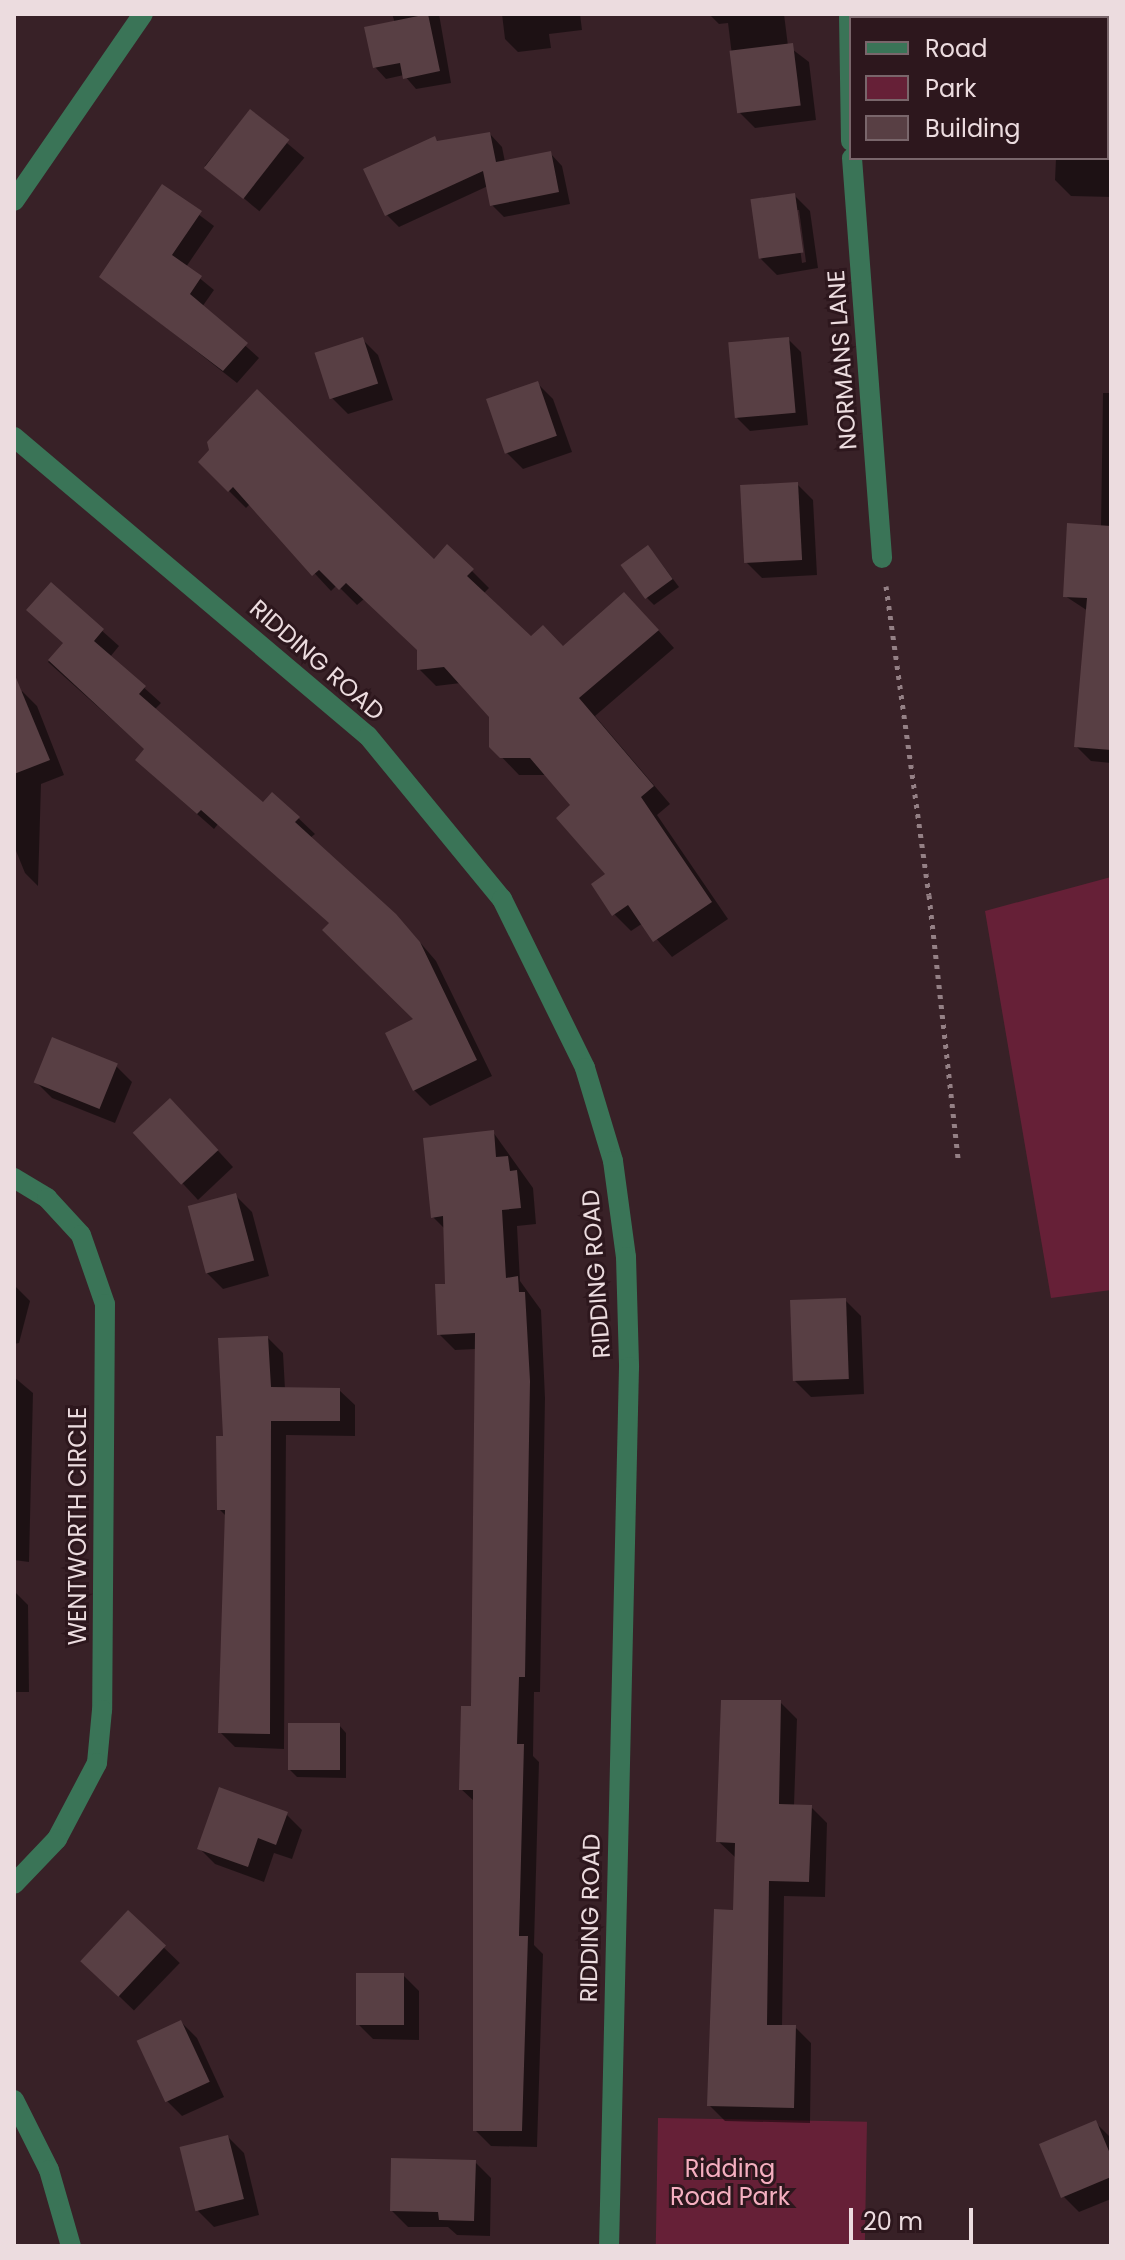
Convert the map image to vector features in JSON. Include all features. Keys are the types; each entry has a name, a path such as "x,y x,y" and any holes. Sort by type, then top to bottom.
{"street":[{"path":"14,201 143,14"},
{"name":"NORMANS LANE","path":"852,160 882,558"},
{"name":"RIDDING ROAD","path":"14,437 368,736 502,899 546,980 585,1068 613,1161 626,1257 629,1367 609,2246"},
{"name":"WENTWORTH CIRCLE","path":"14,1178 47,1198 81,1235 92,1257 105,1304 102,1710 97,1763 57,1839 14,1884"},
{"path":"14,2100 49,2170 71,2246"}],"path":[{"path":"882,558 929,895 958,1158"}],"green space":[{"path":"1111,877 1111,1290 1051,1298 985,911"},
{"name":"Ridding Road Park","path":"658,2118 867,2122 865,2246 656,2246"}],"building":[{"path":"428,14 440,71 403,79 400,63 373,68 364,27"},
{"path":"793,43 801,106 737,113 729,51"},
{"path":"250,109 289,140 243,199 204,168"},
{"path":"490,132 496,162 551,151 559,192 490,206 483,171 385,216 363,169 435,136 437,141"},
{"path":"162,184 202,211 172,255 202,276 190,294 248,343 223,371 99,277"},
{"path":"795,193 803,252 759,259 750,199"},
{"path":"363,337 378,384 330,399 314,353"},
{"path":"789,337 796,413 735,418 728,342"},
{"path":"538,381 557,436 505,454 486,399"},
{"path":"257,389 434,559 447,544 474,569 467,576 531,636 543,625 563,646 624,592 659,630 579,698 654,786 641,797 712,902 653,942 628,905 612,916 591,884 605,874 556,818 570,805 530,758 500,758 489,747 489,717 444,667 417,670 417,650 346,583 339,590 319,570 312,576 233,487 228,492 198,462 209,450 207,442"},
{"path":"798,482 802,560 744,563 740,485"},
{"path":"1067,523 1111,526 1111,750 1074,747 1087,598 1063,597"},
{"path":"648,545 673,579 645,599 620,565"},
{"path":"51,582 104,629 94,641 146,686 139,694 263,802 272,792 300,817 295,822 396,914 420,942 477,1060 413,1091 385,1033 413,1019 322,930 329,923 201,810 197,814 135,760 144,749 48,660 63,643 26,610"},
{"path":"14,673 50,760 14,774"},
{"path":"52,1037 118,1064 99,1109 34,1082"},
{"path":"170,1098 218,1150 181,1185 133,1133"},
{"path":"494,1130 496,1157 508,1156 510,1171 517,1170 521,1208 502,1210 506,1278 518,1276 519,1292 525,1292 530,1381 525,1677 519,1677 517,1744 524,1744 519,1936 528,1936 522,2131 473,2131 473,1790 459,1790 461,1706 471,1706 475,1333 437,1335 435,1284 445,1284 443,1216 431,1218 423,1138"},
{"path":"236,1193 254,1261 206,1274 188,1206"},
{"path":"846,1298 849,1379 793,1381 790,1300"},
{"path":"268,1336 271,1387 340,1388 340,1421 271,1421 270,1734 218,1733 225,1510 217,1510 216,1436 223,1436 218,1338"},
{"path":"721,1700 781,1700 779,1804 812,1805 809,1882 769,1881 767,2025 796,2025 794,2108 707,2106 714,1909 733,1910 735,1843 716,1842"},
{"path":"288,1723 340,1723 340,1770 288,1770"},
{"path":"219,1787 288,1812 276,1845 258,1838 248,1867 197,1849"},
{"path":"128,1910 166,1945 118,1997 80,1961"},
{"path":"356,1973 404,1973 404,2025 356,2025"},
{"path":"181,2020 210,2082 165,2102 137,2041"},
{"path":"1096,2120 1111,2156 1111,2177 1061,2198 1039,2144"},
{"path":"228,2135 244,2199 195,2211 179,2147"},
{"path":"391,2158 476,2160 474,2221 439,2220 438,2212 390,2211"}]}
